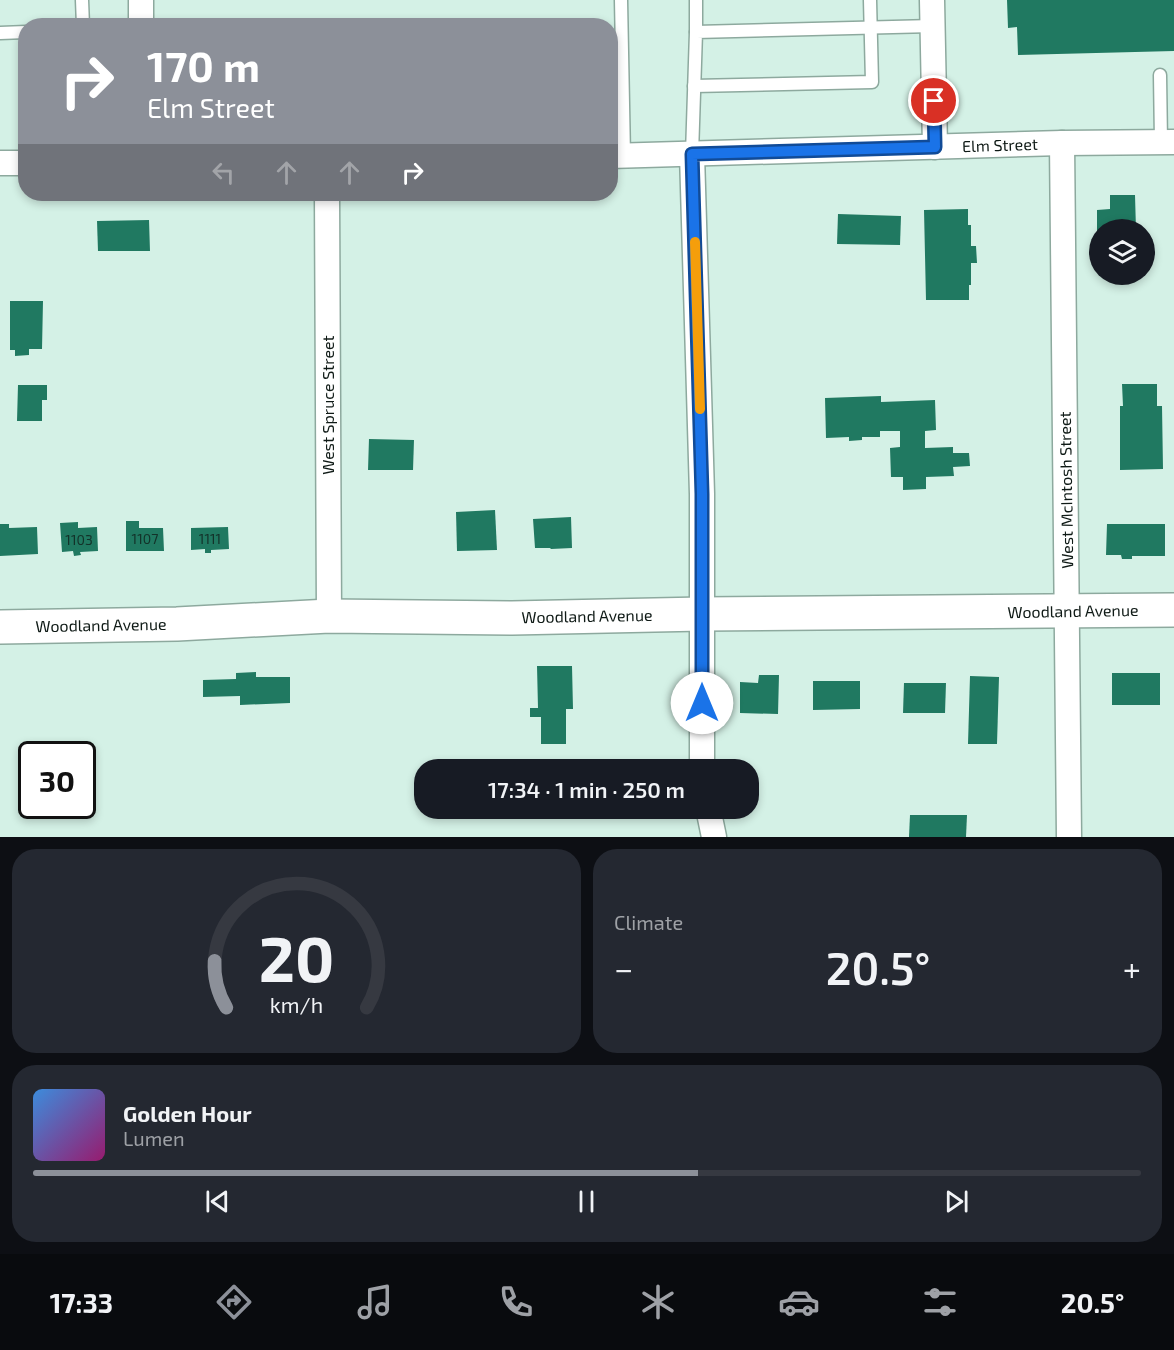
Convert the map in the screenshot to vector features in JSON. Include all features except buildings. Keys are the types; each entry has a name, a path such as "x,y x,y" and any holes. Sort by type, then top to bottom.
{"street":[{"path":"141,0 141,18"},
{"path":"932,0 935,147"},
{"name":"Elm Street","path":"618,156 1168,142"},
{"name":"West McIntosh Street","path":"1062,143 1069,837"},
{"path":"692,154 702,494 702,759"},
{"path":"0,163 18,163"},
{"name":"West Spruce Street","path":"327,201 329,616"},
{"name":"Woodland Avenue","path":"0,627 177,624 329,616 512,618 1174,610"},
{"path":"710,819 714,837"}],"lane":[{"path":"82,0 83,18"},
{"path":"618,117 621,0"},
{"path":"692,154 696,0"},
{"path":"694,86 872,81 870,0"},
{"path":"696,32 933,26"},
{"path":"0,33 18,32"},
{"path":"1160,75 1168,142"}],"slow traffic":[{"path":"695,242 700,409"}],"route":[{"path":"702,703 702,494 692,154 935,147 934,101"}]}
